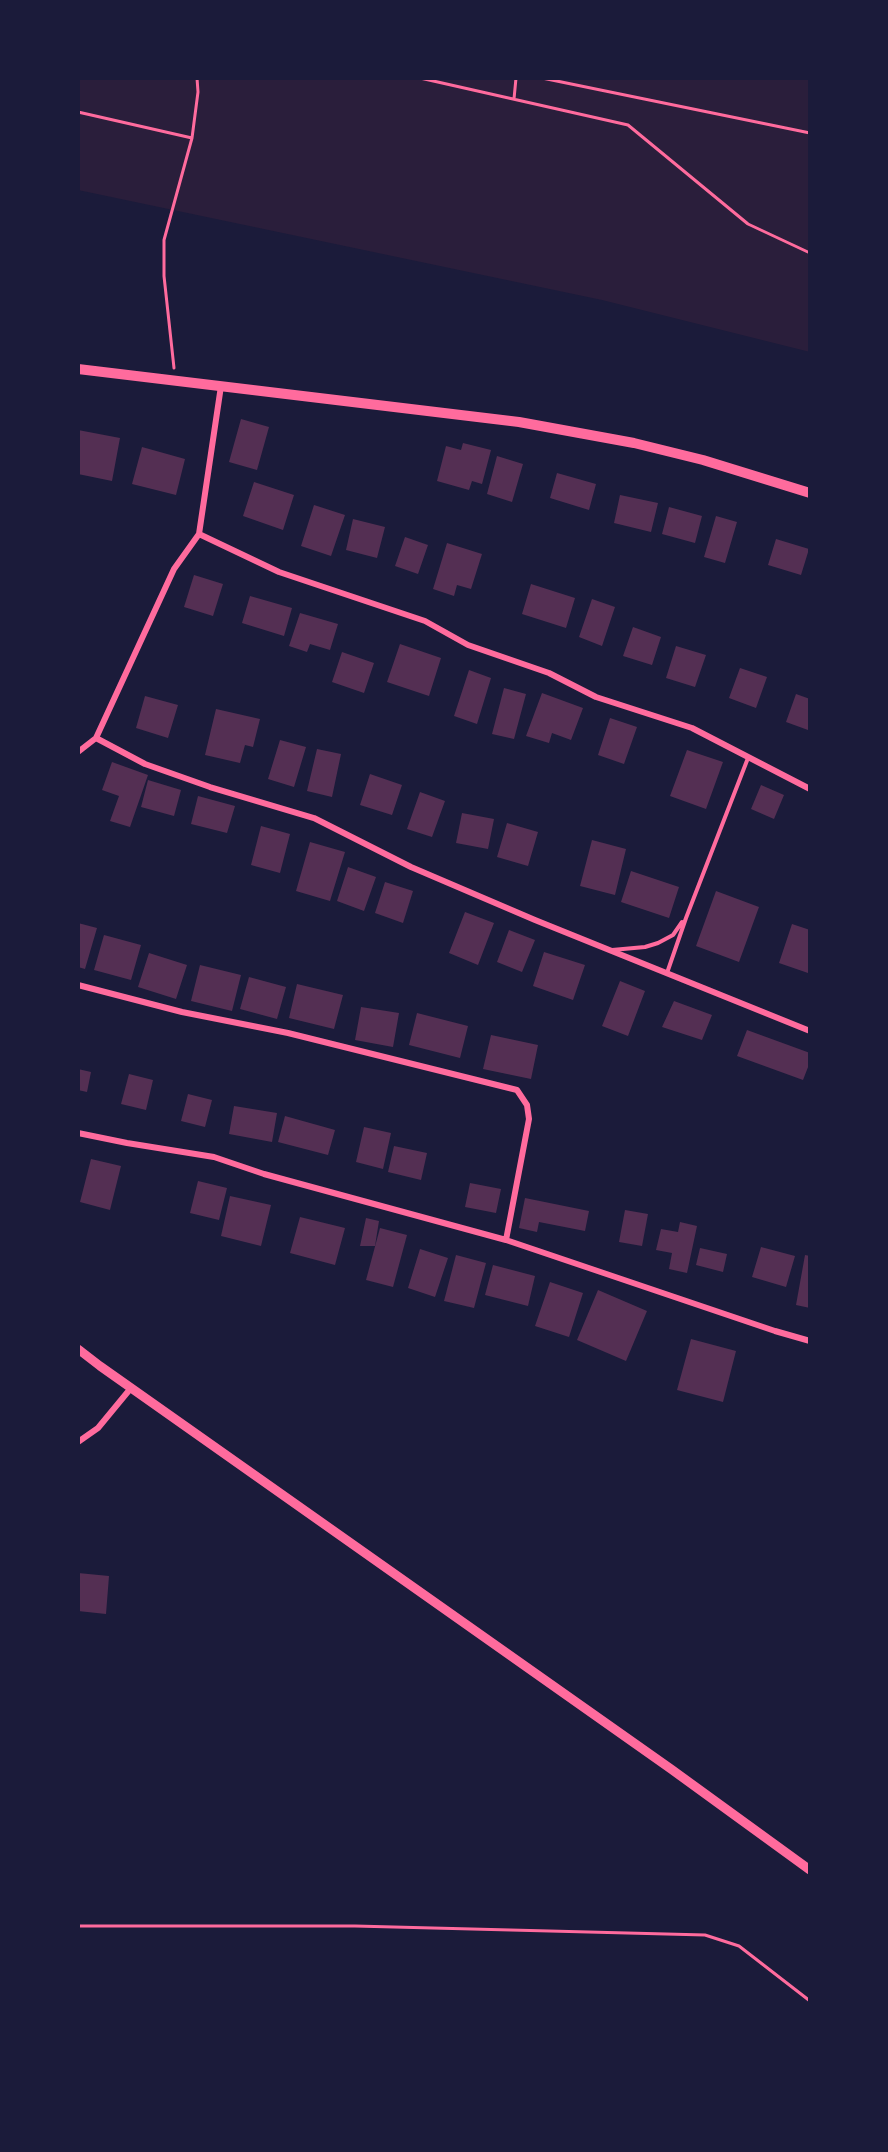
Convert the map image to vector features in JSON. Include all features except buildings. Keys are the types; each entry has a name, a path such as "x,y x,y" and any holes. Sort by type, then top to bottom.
{"main road":[{"path":"78,369 519,422 634,442 703,460 810,493"}],"street":[{"path":"78,752 96,738 174,569 199,534 221,386"},
{"path":"199,534 279,572 425,621 468,645 549,673 596,697 692,728 810,789"},
{"path":"96,738 145,764 210,787 314,818 411,867 810,1030"},
{"path":"78,985 182,1012 288,1033 517,1090 527,1105 530,1119 506,1240"},
{"path":"78,1133 214,1156 264,1174 506,1240 810,1341"},
{"path":"78,1348 810,1870"},
{"path":"78,1442 98,1428 131,1388"}],"lane":[{"path":"667,973 748,758"},
{"path":"611,950 645,947 658,943 673,934 686,918"}],"path":[{"path":"175,380 164,276 164,240 192,138 198,92 197,78"},
{"path":"420,78 628,125 748,224 810,253"},
{"path":"514,99 516,78"},
{"path":"542,78 810,133"},
{"path":"78,112 192,138"},
{"path":"78,1926 355,1926 705,1935 739,1946 810,2001"}],"shaded area":[{"path":"78,78 810,78 810,352 602,300 78,190"}]}
